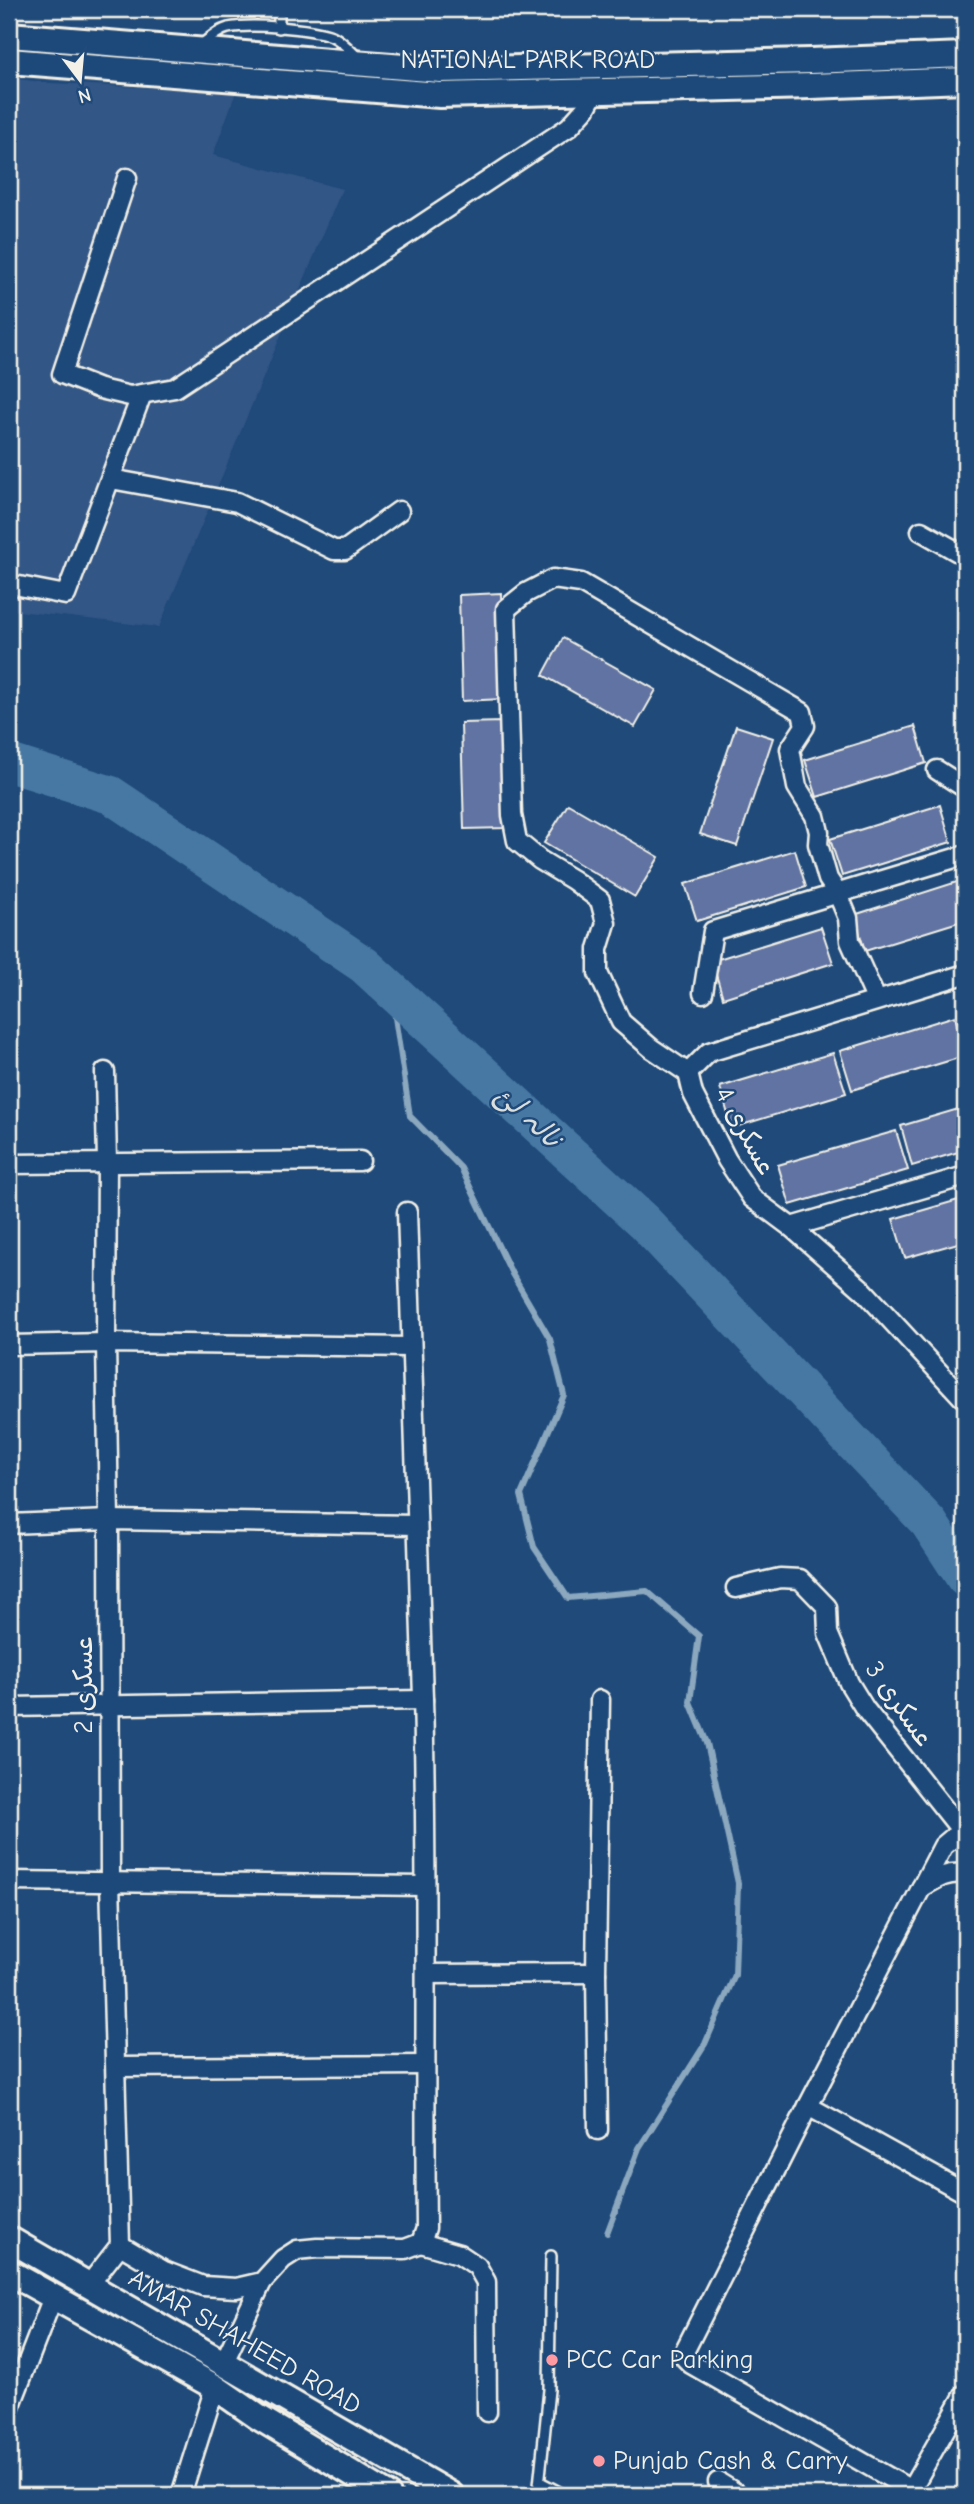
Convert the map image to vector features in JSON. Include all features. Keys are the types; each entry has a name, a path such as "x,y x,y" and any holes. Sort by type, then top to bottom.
{"street":[{"name":"NATIONAL PARK ROAD","path":"9,36 454,69 965,55"},
{"name":"NATIONAL PARK ROAD","path":"9,61 440,95 965,80"},
{"path":"127,178 62,373 100,389 130,396 174,388 569,127 586,108 595,91"},
{"path":"9,584 66,596 142,394"},
{"path":"111,479 237,502 334,550 345,550 399,511"},
{"path":"921,531 965,556"},
{"path":"688,1073 651,1048 621,1022 598,973 598,949 606,923 600,900 540,860 517,841 512,814 506,609 526,593 553,579 581,583 802,712 805,726 790,749 794,778 802,799 815,816 819,832 818,844 828,879 848,918 850,941 876,999"},
{"path":"937,770 964,790"},
{"path":"703,993 713,931 965,855"},
{"name":"عسکری 4","path":"964,1396 863,1290 792,1227 752,1198 727,1160 693,1094 688,1073 709,1052 965,974"},
{"name":"عسکری 2","path":"105,1072 110,1881 120,2245"},
{"path":"9,1164 360,1161"},
{"path":"792,1227 965,1176"},
{"path":"407,1212 423,1700 427,1974 424,2065 426,2228 421,2243"},
{"path":"9,1345 106,1343 411,1347"},
{"path":"9,1524 109,1520 417,1525"},
{"name":"عسکری 3","path":"736,1588 780,1578 800,1579 818,1597 827,1607 828,1633 849,1683 865,1709 963,1832"},
{"path":"9,1707 423,1700"},
{"path":"597,2130 600,1700"},
{"path":"963,1832 943,1846 685,2350 685,2358 909,2493 965,2394"},
{"path":"921,1888 941,1876 965,1874"},
{"path":"9,1881 424,1886"},
{"path":"427,1974 596,1973"},
{"path":"116,2067 424,2065"},
{"path":"808,2106 965,2193"},
{"name":"AMAR SHAHEED ROAD","path":"9,2239 88,2286 219,2375 258,2417 388,2495"},
{"path":"181,2495 219,2375 262,2282 283,2259 297,2250 405,2249 421,2243 459,2254 477,2266 486,2282 487,2412"},
{"path":"88,2286 120,2245 164,2271 203,2286 236,2288 262,2282"},
{"name":"AMAR SHAHEED ROAD","path":"9,2272 53,2297 219,2375 452,2495"},
{"path":"9,2410 53,2297"},
{"path":"718,2482 739,2495"}],"lane":[{"path":"279,9 279,28"},
{"path":"196,50 213,35 226,29 250,26 309,30 334,37 364,63"},
{"path":"538,2495 549,2390 551,2256"},
{"path":"540,2482 565,2495"}],"shaded area":[{"path":"9,78 50,83 236,92 213,155 342,189 159,627 9,610"}],"building":[{"path":"501,593 503,699 462,701 459,595"},
{"path":"563,638 656,690 635,727 543,675"},
{"path":"503,722 506,828 464,829 461,723"},
{"path":"736,726 773,738 737,846 700,834"},
{"path":"915,726 926,763 817,797 805,760"},
{"path":"568,804 659,857 635,897 544,843"},
{"path":"940,805 951,842 842,876 830,839"},
{"path":"795,850 806,887 697,921 685,884"},
{"path":"963,880 965,920 865,951 854,915"},
{"path":"821,927 833,963 723,998 712,961"},
{"path":"965,1012 965,1034 959,1013"},
{"path":"955,1016 965,1056 852,1090 840,1051"},
{"path":"833,1053 846,1093 732,1128 720,1087"},
{"path":"965,1107 965,1150 912,1166 901,1126"},
{"path":"896,1131 908,1170 790,1205 778,1165"},
{"path":"965,1198 965,1241 905,1258 893,1219"}],"waterway":[{"name":"نالہ لئ","path":"9,763 111,795 364,965 644,1222 929,1523 965,1578"},
{"path":"391,991 410,1116 461,1168 512,1274 550,1339 564,1395 521,1495 534,1547 568,1598 647,1591 699,1636 690,1702 707,1743 738,1883 735,1975 705,2044 639,2148 607,2233"}],"place":[{"name":"PCC Car Parking","path":"552,2360"},
{"name":"Punjab Cash & Carry","path":"599,2461"}]}
